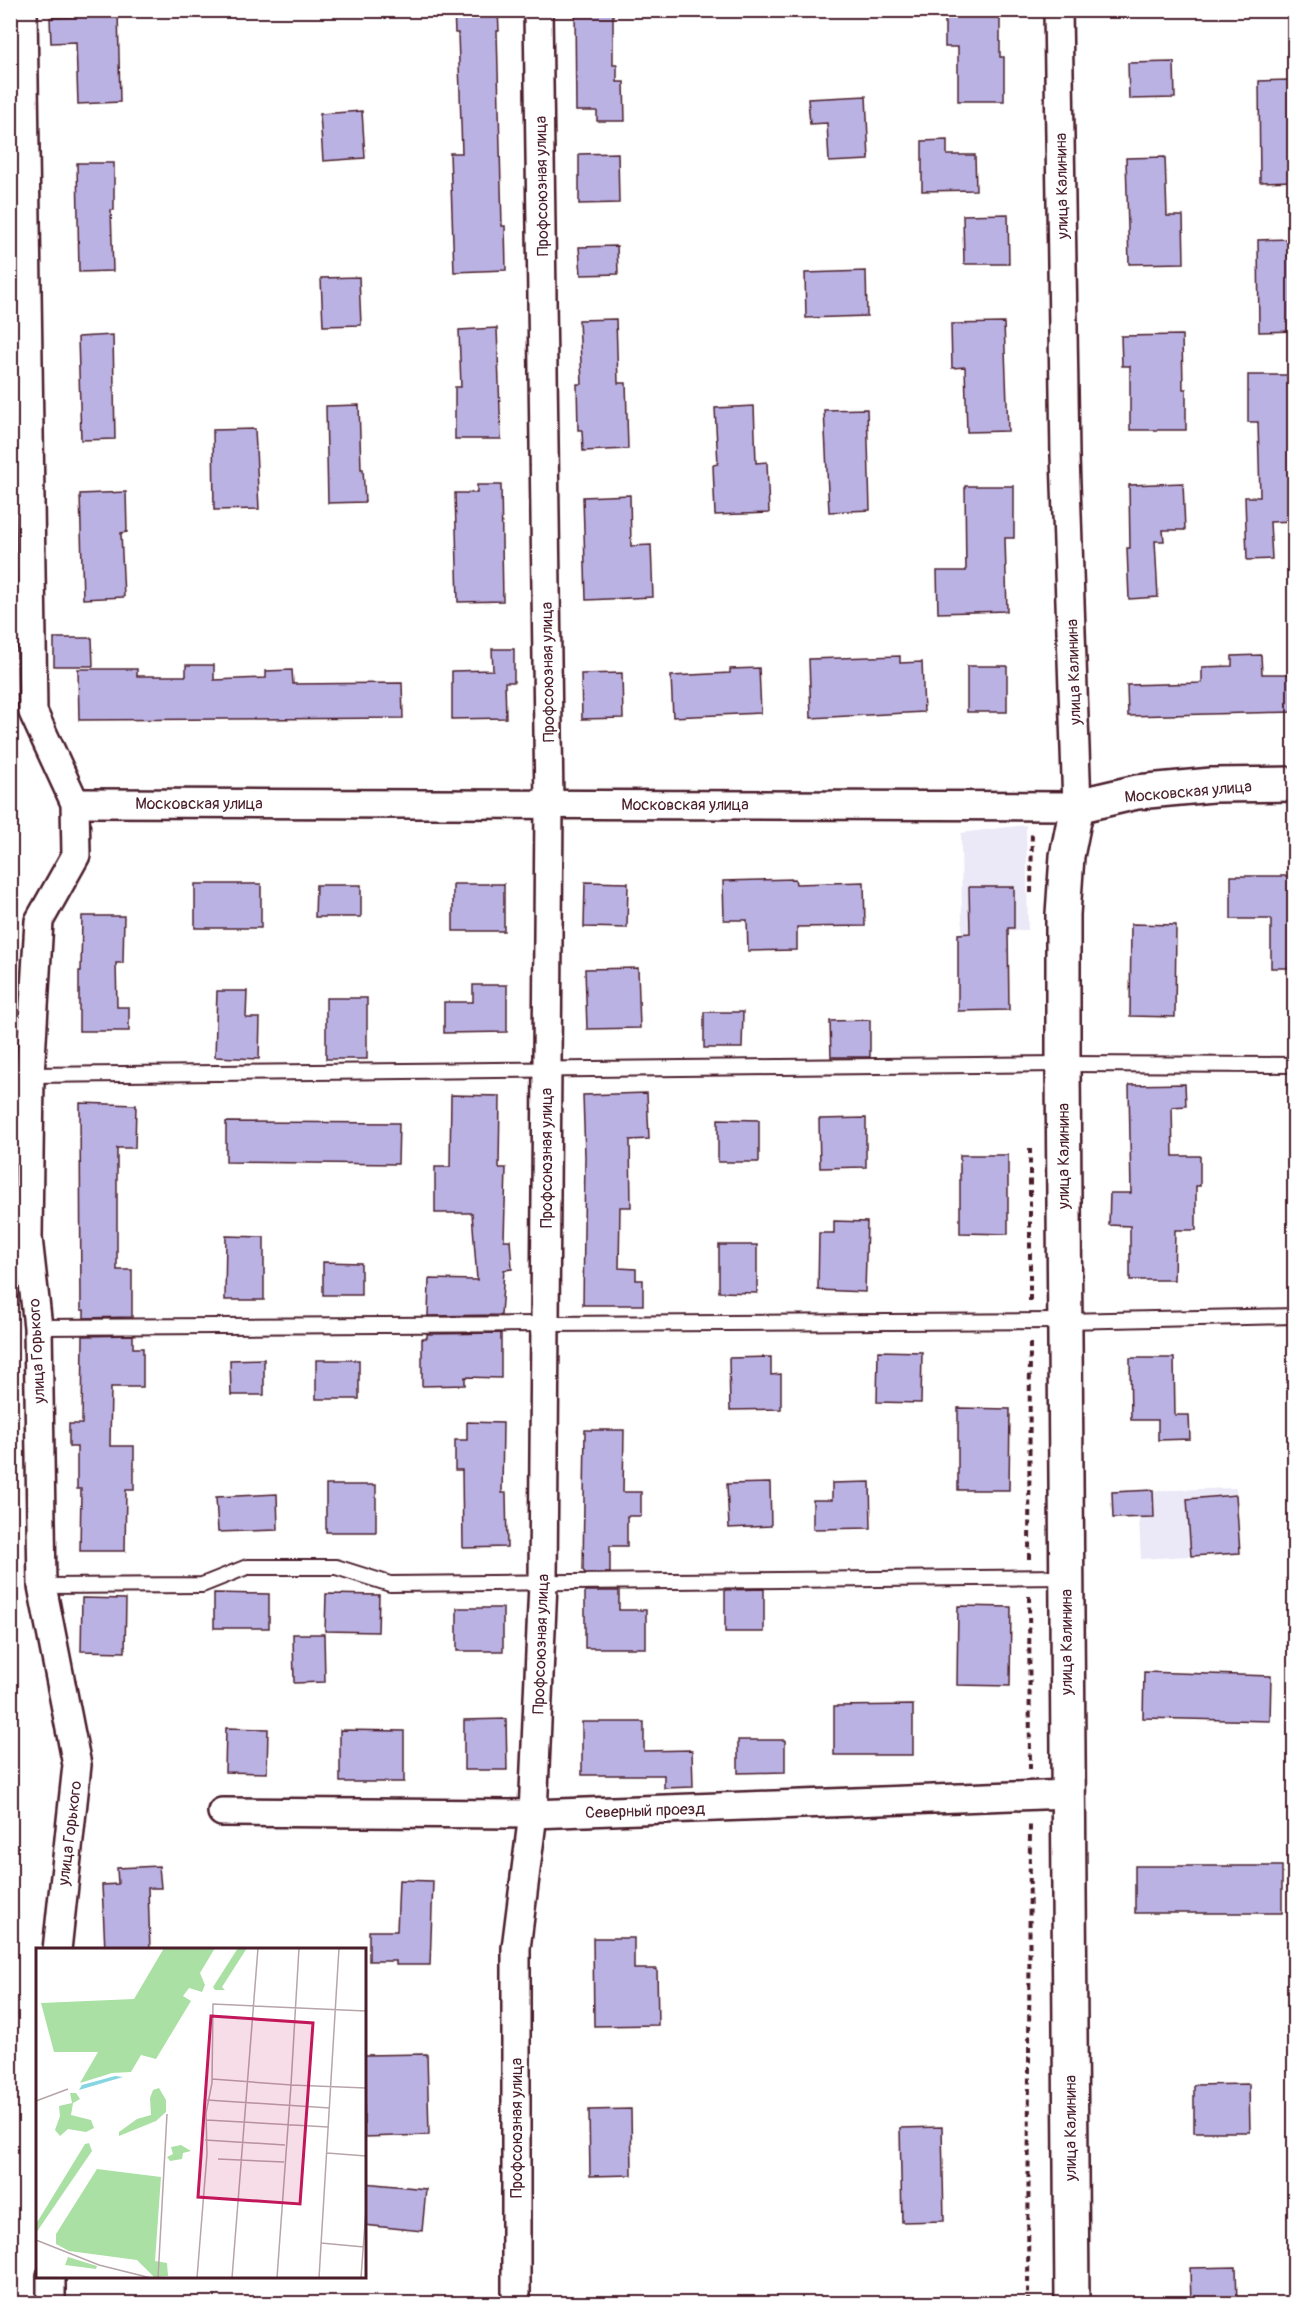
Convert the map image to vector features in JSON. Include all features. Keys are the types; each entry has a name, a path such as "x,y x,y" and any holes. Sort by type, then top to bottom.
{"main road":[{"name":"Московская улица","path":"1077,806 1137,792 1212,785 1294,784"},
{"name":"улица Калинина","path":"1072,2304 1062,1064 1063,914 1067,856 1077,806"}],"street":[{"name":"улица Горького","path":"24,10 33,712 75,802 76,855 39,921 30,1075 28,1239 38,1327 42,1586 77,1765 57,1948"},
{"name":"Профсоюзная улица","path":"516,2304 516,1948 533,1814 543,1583 549,804 538,10"},
{"name":"улица Калинина","path":"1058,10 1065,456 1077,806"},
{"name":"Московская улица","path":"75,802 1077,806"},
{"name":"Северный проезд","path":"222,1812 533,1814 1068,1794"},
{"path":"51,2278 51,2304"}],"lane":[{"path":"30,1075 1062,1064 1294,1065"},
{"path":"38,1327 1064,1321 1294,1316"},
{"path":"42,1586 202,1585 247,1567 336,1567 390,1584 1066,1577"}],"shaded area":[{"path":"1026,825 1028,930 962,932 961,833"},
{"path":"1236,1488 1240,1553 1141,1559 1139,1518 1113,1518 1112,1492"}],"building":[{"path":"76,10 118,10 120,102 78,104 76,42 51,43 50,18 76,17"},
{"path":"454,10 498,10 502,226 505,226 506,270 454,272 450,153 462,153 458,33 455,33"},
{"path":"575,10 613,10 613,65 617,65 617,82 624,82 625,121 597,121 597,111 576,111"},
{"path":"945,10 1000,10 1000,57 1004,57 1004,101 958,101 958,47 945,47"},
{"path":"1174,62 1175,98 1129,99 1128,63"},
{"path":"1289,80 1293,181 1260,182 1259,81"},
{"path":"866,96 869,160 829,162 827,123 810,124 808,99"},
{"path":"362,111 365,158 323,161 320,114"},
{"path":"947,140 947,155 975,155 976,190 922,191 922,141"},
{"path":"618,153 619,203 579,204 579,154"},
{"path":"1165,157 1167,216 1183,216 1184,263 1129,264 1126,158"},
{"path":"77,163 114,163 114,210 111,210 113,271 79,272"},
{"path":"1008,214 1009,264 964,264 963,215"},
{"path":"1291,239 1294,331 1259,332 1258,240"},
{"path":"617,246 618,274 581,275 579,247"},
{"path":"866,271 867,316 806,318 805,273"},
{"path":"359,277 361,325 323,326 321,278"},
{"path":"616,319 618,383 626,383 628,449 583,451 582,430 578,430 577,384 582,384 579,320"},
{"path":"1004,323 1008,431 967,432 965,367 952,368 951,324"},
{"path":"497,328 501,439 455,439 455,387 461,387 459,330"},
{"path":"113,335 115,439 81,440 78,337"},
{"path":"1182,335 1186,430 1130,430 1130,366 1122,366 1121,336"},
{"path":"1248,375 1292,375 1294,521 1270,522 1272,559 1247,560 1245,497 1260,497 1258,422 1248,422"},
{"path":"359,405 361,469 363,469 365,502 328,503 326,406"},
{"path":"754,406 756,463 767,462 769,513 715,515 713,465 718,464 715,408"},
{"path":"867,409 870,510 829,512 824,410"},
{"path":"255,429 259,509 214,510 213,430"},
{"path":"1183,483 1185,530 1163,530 1164,541 1155,541 1158,597 1129,599 1127,548 1130,548 1129,485"},
{"path":"477,485 501,485 503,601 458,602 455,493 477,493"},
{"path":"965,486 1014,486 1014,538 1005,538 1007,611 938,613 937,571 966,571"},
{"path":"126,492 127,532 121,533 124,597 83,599 80,494"},
{"path":"630,495 631,546 651,545 653,597 586,600 583,497"},
{"path":"54,638 92,638 93,666 54,666"},
{"path":"492,649 514,649 514,682 505,682 506,718 452,719 452,671 493,670"},
{"path":"1261,655 1262,674 1294,674 1294,712 1128,716 1127,685 1202,683 1202,667 1232,666 1232,656"},
{"path":"900,656 900,663 922,662 924,712 811,718 809,659"},
{"path":"186,665 214,665 214,680 266,678 266,671 292,670 293,684 402,683 403,718 79,720 78,669 137,669 137,676 186,676"},
{"path":"967,666 1007,666 1007,712 967,712"},
{"path":"759,668 761,713 673,717 671,676 730,673 730,669"},
{"path":"622,673 623,718 582,719 581,674"},
{"path":"1231,876 1294,876 1294,968 1271,968 1271,919 1231,919"},
{"path":"795,879 796,884 864,882 865,926 797,927 797,950 748,951 747,920 724,920 723,881"},
{"path":"585,882 628,883 627,928 584,927"},
{"path":"195,884 261,884 261,928 195,928"},
{"path":"453,884 504,884 504,931 453,931"},
{"path":"316,885 361,885 361,917 315,917"},
{"path":"969,887 1014,887 1014,928 1008,928 1009,1010 958,1011 958,934 970,933"},
{"path":"82,916 124,916 123,963 116,963 117,1007 129,1007 129,1031 79,1031"},
{"path":"1131,924 1176,925 1175,1017 1130,1016"},
{"path":"638,968 640,1028 587,1029 585,969"},
{"path":"473,985 507,985 507,1032 444,1033 444,1002 473,1002"},
{"path":"217,991 247,991 246,1018 260,1018 259,1059 215,1057"},
{"path":"326,998 367,998 367,1059 326,1059"},
{"path":"704,1012 743,1012 742,1048 704,1048"},
{"path":"870,1020 870,1057 831,1057 830,1021"},
{"path":"1185,1084 1186,1106 1172,1107 1173,1156 1200,1156 1200,1186 1196,1186 1196,1230 1175,1230 1174,1280 1130,1280 1130,1226 1109,1225 1110,1193 1131,1193 1129,1085"},
{"path":"647,1093 649,1139 630,1140 631,1207 620,1207 619,1268 636,1269 636,1280 643,1280 643,1305 583,1305 585,1156 583,1095"},
{"path":"451,1095 500,1096 499,1168 506,1168 504,1240 510,1240 512,1269 504,1270 501,1315 428,1316 429,1279 477,1280 472,1213 435,1213 435,1167 450,1167"},
{"path":"80,1103 136,1105 135,1148 117,1148 117,1270 132,1270 132,1317 84,1318 84,1310 81,1310"},
{"path":"866,1118 866,1167 820,1168 819,1119"},
{"path":"718,1119 759,1120 759,1162 718,1162"},
{"path":"226,1122 399,1123 398,1164 226,1162"},
{"path":"960,1155 1008,1155 1008,1234 960,1233"},
{"path":"834,1221 867,1222 865,1292 818,1290 819,1233 834,1233"},
{"path":"226,1236 264,1237 264,1300 225,1300"},
{"path":"719,1245 757,1245 757,1293 719,1292"},
{"path":"323,1262 361,1263 361,1295 323,1295"},
{"path":"501,1333 501,1378 465,1377 465,1385 422,1386 422,1338 427,1338 427,1334"},
{"path":"133,1335 133,1348 143,1348 143,1387 111,1387 110,1446 134,1446 134,1490 126,1490 125,1551 80,1551 81,1489 77,1489 77,1447 69,1447 69,1424 82,1424 83,1336"},
{"path":"878,1351 922,1352 921,1403 877,1402"},
{"path":"771,1357 771,1375 781,1374 781,1409 730,1410 729,1358"},
{"path":"1130,1358 1174,1358 1175,1415 1189,1415 1190,1439 1158,1440 1158,1420 1131,1420"},
{"path":"264,1359 264,1395 231,1395 230,1360"},
{"path":"316,1360 359,1360 359,1399 316,1399"},
{"path":"958,1408 1010,1409 1009,1490 958,1490"},
{"path":"467,1422 503,1423 502,1493 506,1493 507,1547 463,1548 462,1470 455,1470 455,1440 467,1440"},
{"path":"585,1430 624,1430 623,1492 641,1492 641,1516 627,1516 627,1546 610,1546 610,1573 585,1573 583,1570"},
{"path":"870,1482 871,1528 813,1529 813,1500 832,1500 832,1483"},
{"path":"770,1483 771,1526 729,1528 727,1484"},
{"path":"326,1485 376,1485 376,1532 326,1532"},
{"path":"1153,1490 1154,1517 1113,1518 1112,1492"},
{"path":"277,1494 278,1530 218,1532 216,1497"},
{"path":"1236,1495 1240,1553 1191,1556 1187,1499"},
{"path":"764,1589 764,1632 725,1632 725,1590"},
{"path":"585,1591 619,1591 619,1610 646,1610 646,1648 585,1648"},
{"path":"214,1593 269,1594 269,1628 214,1628"},
{"path":"326,1594 379,1595 378,1632 325,1631"},
{"path":"82,1598 126,1599 125,1652 81,1651"},
{"path":"958,1606 1011,1607 1010,1686 957,1685"},
{"path":"457,1608 503,1608 503,1651 457,1651"},
{"path":"293,1634 324,1634 325,1682 294,1683"},
{"path":"1144,1672 1271,1676 1270,1721 1143,1718"},
{"path":"913,1705 913,1755 834,1755 834,1706"},
{"path":"506,1719 507,1770 464,1770 464,1720"},
{"path":"582,1722 644,1722 644,1751 692,1750 693,1787 664,1788 664,1775 582,1775"},
{"path":"226,1728 268,1729 267,1773 225,1772"},
{"path":"340,1730 404,1731 404,1782 340,1782"},
{"path":"738,1740 785,1740 785,1772 738,1773"},
{"path":"159,1866 161,1888 148,1888 150,1948 105,1948 102,1885 118,1884 117,1868"},
{"path":"1135,1866 1282,1866 1282,1913 1135,1913"},
{"path":"399,1880 433,1881 430,1965 396,1965 396,1961 369,1961 369,1931 397,1931"},
{"path":"593,1938 634,1938 634,1969 657,1969 658,2025 594,2026"},
{"path":"427,2054 429,2135 366,2137 366,2055"},
{"path":"1249,2084 1250,2132 1194,2132 1194,2085"},
{"path":"631,2109 632,2175 590,2176 589,2110"},
{"path":"942,2127 944,2221 902,2222 900,2128"},
{"path":"366,2183 426,2189 422,2231 366,2225"},
{"path":"1236,2267 1237,2304 1191,2304 1190,2268"}]}
